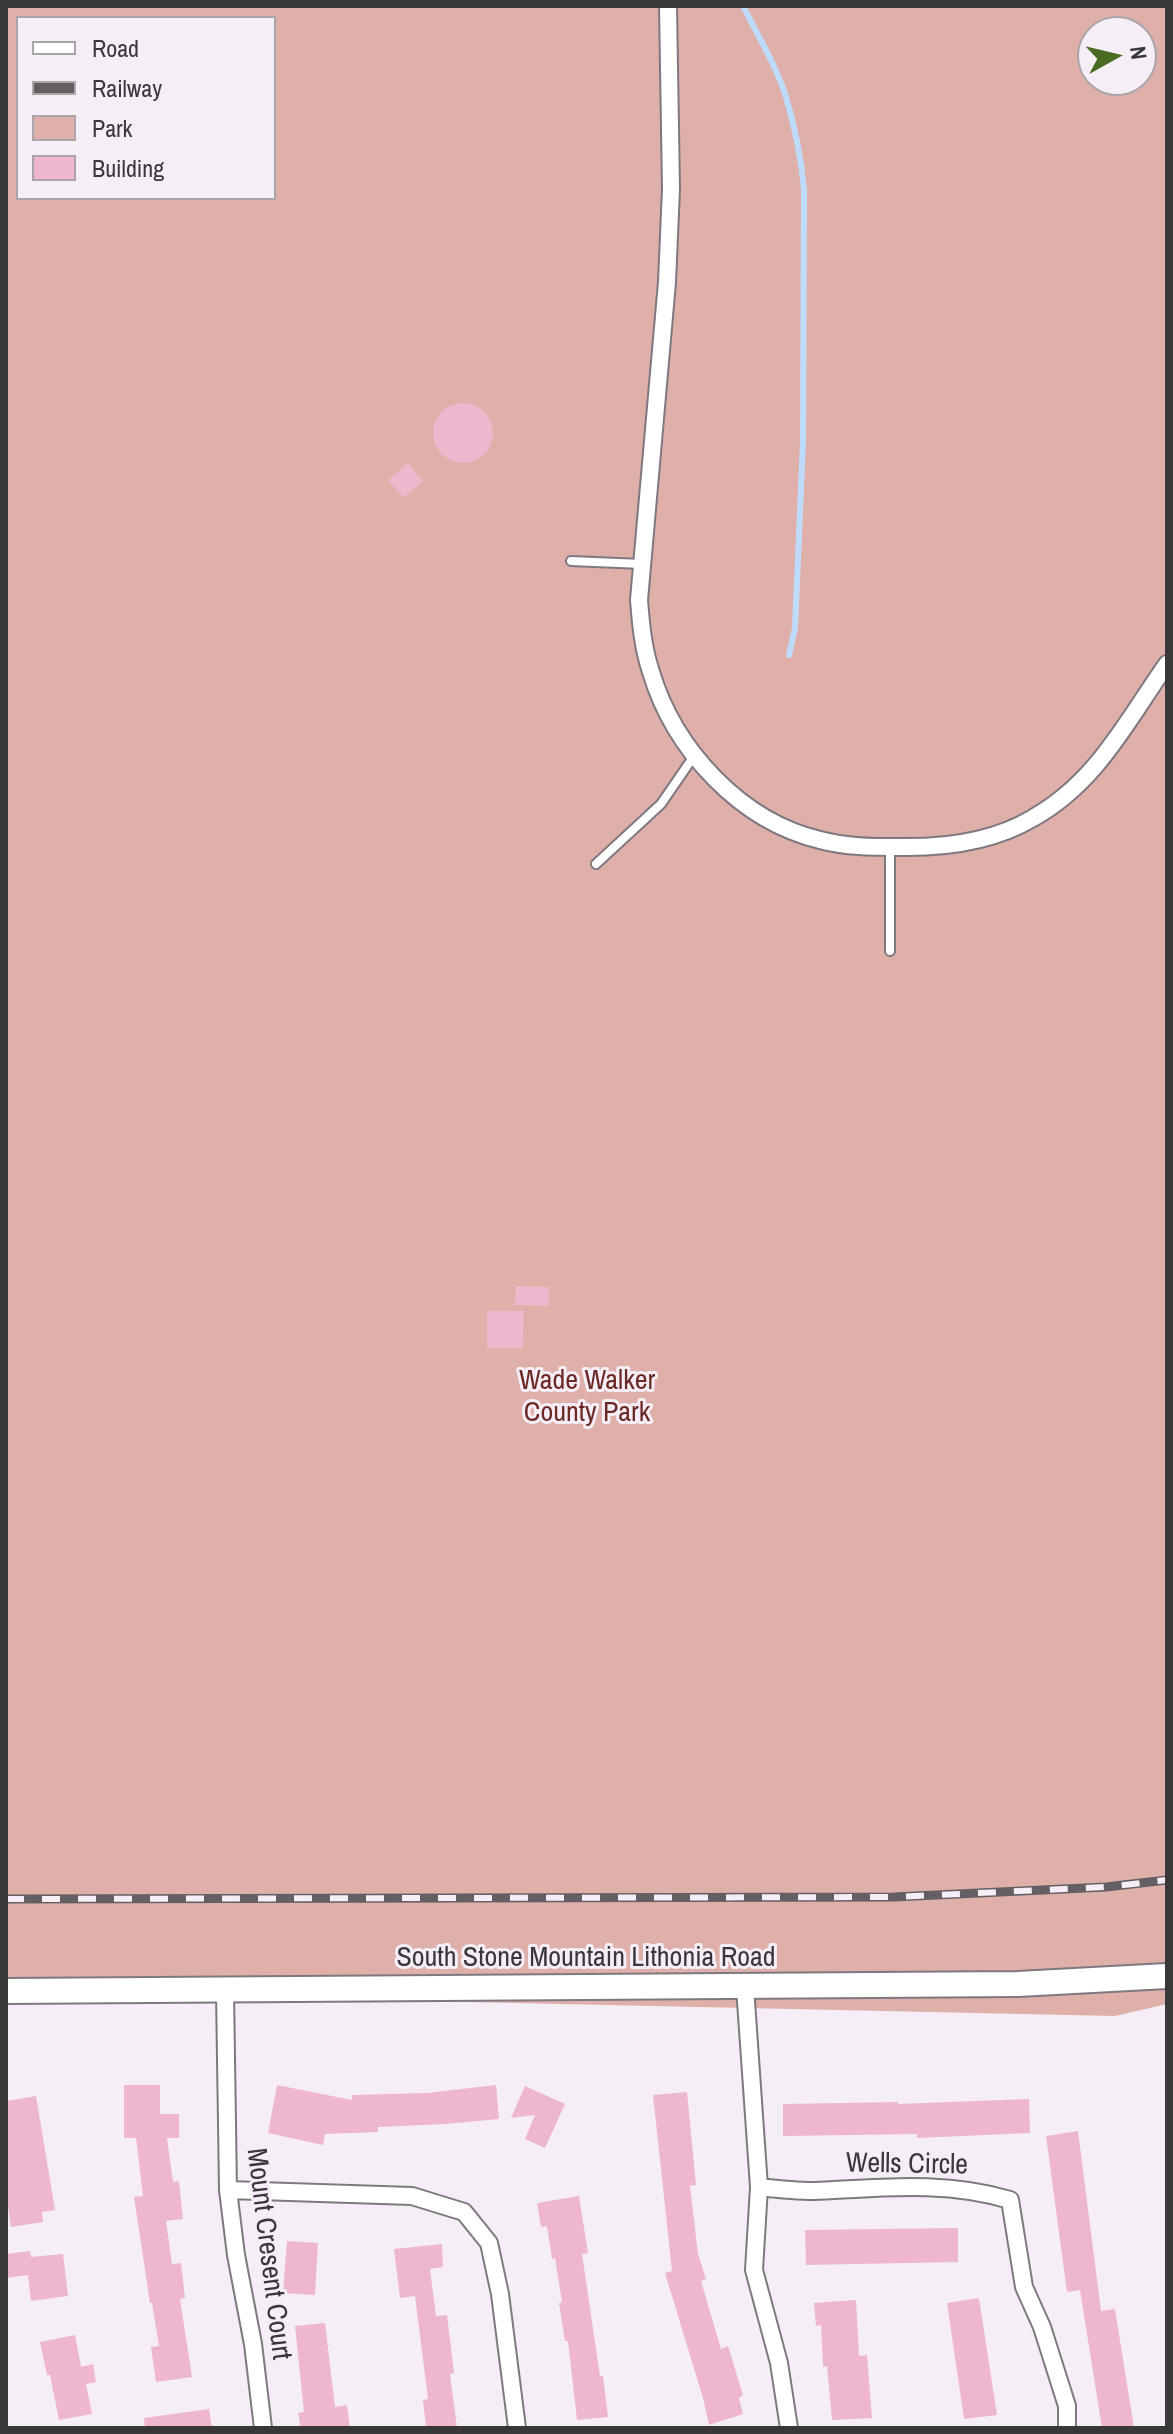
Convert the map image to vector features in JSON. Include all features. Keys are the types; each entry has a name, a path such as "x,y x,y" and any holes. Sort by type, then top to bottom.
{"main road":[{"name":"South Stone Mountain Lithonia Road","path":"6,1991 1018,1984 1167,1976"}],"street":[{"path":"668,6 671,189 667,282 639,600 643,643 651,673 669,716 695,755 738,799 764,817 821,841 867,847 917,847 975,841 1031,820 1057,803 1102,760 1167,664"},
{"path":"745,1987 759,2187 754,2270 779,2363 789,2428"},
{"name":"Mount Cresent Court","path":"225,1991 228,2190 263,2428"},
{"name":"Wells Circle","path":"759,2187 811,2191 954,2187 1010,2200 1024,2287 1042,2327 1067,2406 1067,2428"},
{"path":"228,2190 412,2196 464,2212 489,2243 500,2294 517,2428"}],"lane":[{"path":"571,561 642,564"},
{"path":"596,864 661,804 695,755"},
{"path":"890,847 890,951"}],"green space":[{"name":"Wade Walker County Park","path":"6,6 1167,6 1167,2004 1115,2016 6,1992"}],"building":[{"path":"463,403 485,411 493,433 485,455 463,463 441,455 433,433 441,411"},
{"path":"408,463 423,481 404,498 388,480"},
{"path":"516,1286 549,1287 549,1306 515,1305"},
{"path":"487,1311 524,1311 523,1348 487,1348"},
{"path":"124,2085 160,2085 160,2114 179,2114 179,2138 167,2138 173,2182 179,2181 183,2219 166,2221 172,2264 181,2263 185,2298 180,2299 192,2377 156,2382 151,2347 159,2346 134,2197 143,2196 136,2138 124,2138"},
{"path":"277,2085 352,2100 352,2095 427,2093 496,2085 499,2119 378,2127 378,2132 325,2134 323,2145 268,2133"},
{"path":"525,2086 565,2104 545,2148 525,2139 535,2115 511,2118"},
{"path":"687,2092 696,2185 690,2186 698,2254 706,2279 701,2281 721,2349 728,2346 743,2395 739,2398 743,2414 709,2425 665,2273 672,2271 653,2095"},
{"path":"36,2096 55,2210 42,2212 43,2222 11,2227 6,2193 6,2101"},
{"path":"1029,2099 1030,2133 917,2138 917,2134 783,2136 783,2104"},
{"path":"1078,2131 1101,2311 1115,2309 1134,2428 1102,2428 1080,2290 1067,2292 1046,2136"},
{"path":"579,2196 588,2253 582,2254 608,2417 577,2420 555,2258 552,2259 547,2226 541,2227 537,2203"},
{"path":"958,2228 958,2262 806,2265 805,2230"},
{"path":"287,2241 318,2243 315,2295 283,2293"},
{"path":"442,2244 443,2267 430,2269 436,2316 447,2315 457,2428 426,2428 423,2400 428,2399 415,2296 400,2298 394,2249"},
{"path":"30,2251 31,2257 63,2254 68,2296 31,2301 28,2275 6,2278 6,2254"},
{"path":"979,2298 997,2415 964,2419 947,2303"},
{"path":"856,2300 859,2356 867,2355 872,2418 832,2420 827,2366 823,2367 821,2325 816,2326 814,2303"},
{"path":"325,2323 335,2407 347,2405 350,2428 301,2428 298,2413 304,2412 295,2326"},
{"path":"75,2335 81,2367 93,2364 96,2382 86,2384 92,2414 59,2420 40,2342"},
{"path":"209,2409 212,2428 145,2428 144,2418"}],"waterway":[{"path":"743,6 782,85 797,143 804,189 803,442 795,628 789,655"}],"railway":[{"path":"6,1899 894,1897 1106,1887 1167,1880"}]}
